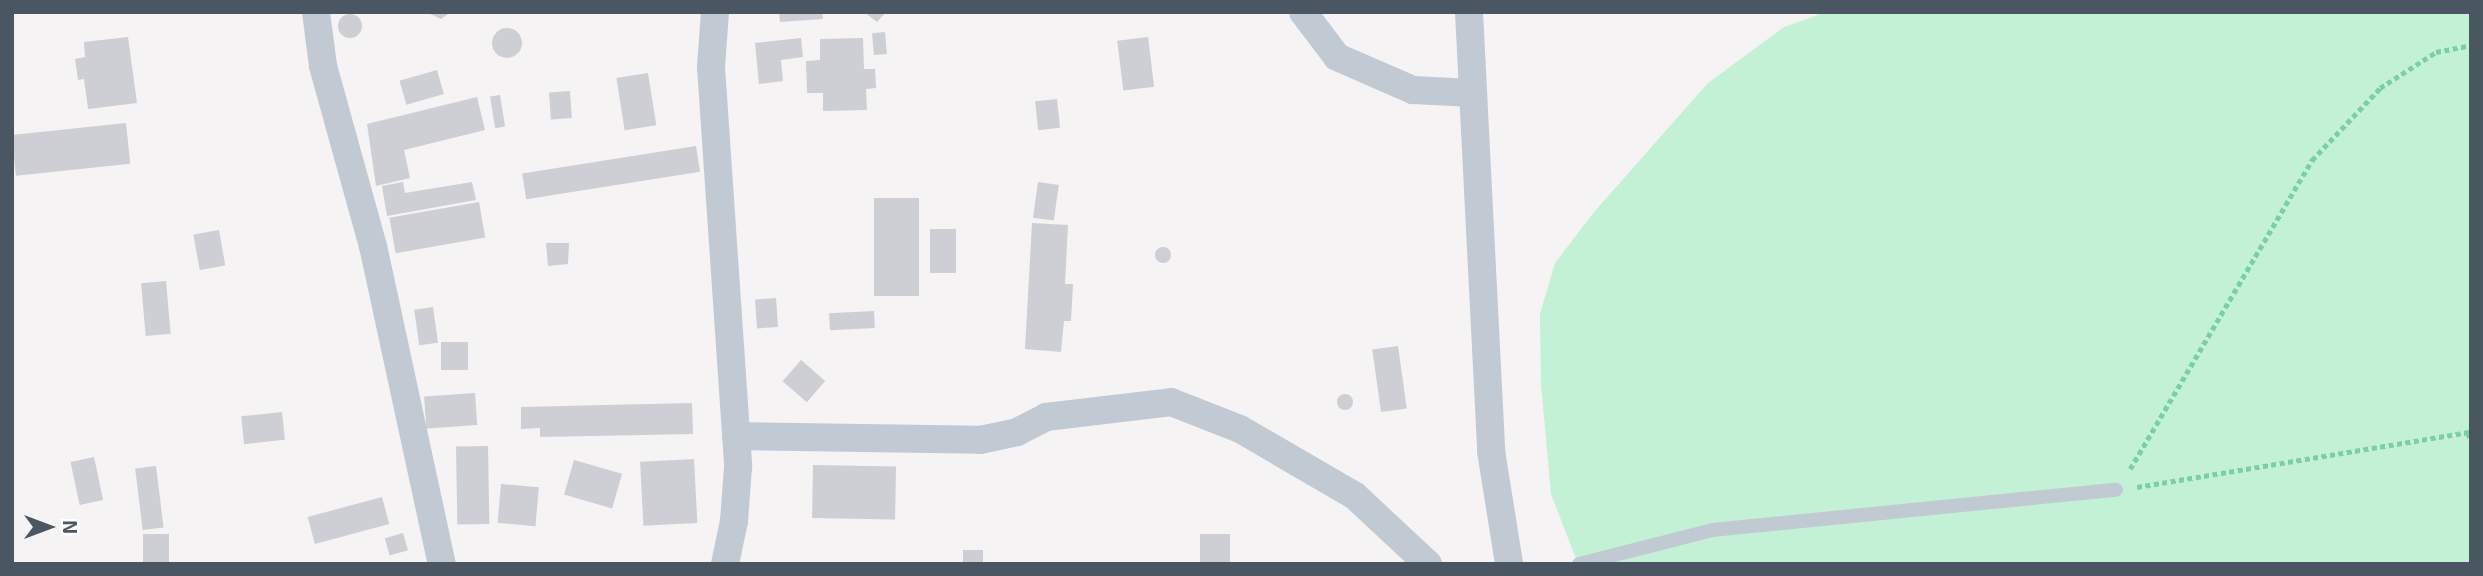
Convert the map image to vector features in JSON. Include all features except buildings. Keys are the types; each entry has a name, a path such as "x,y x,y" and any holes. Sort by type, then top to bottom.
{"street":[{"path":"316,12 323,66 373,246 442,564"},
{"path":"715,12 711,67 736,436 736,500 725,564"},
{"path":"1303,12 1338,57 1413,90 1473,93"},
{"path":"1469,12 1491,451 1509,564"},
{"path":"736,436 980,440 1017,432 1046,417 1171,402 1240,429 1355,496 1428,564"}],"lane":[{"path":"1580,564 1712,530 2116,490"}],"path":[{"path":"2116,490 2169,408 2312,160 2380,88 2435,52 2471,45"},
{"path":"2116,490 2469,433 2471,440"}],"green space":[{"path":"1826,12 2471,12 2471,564 1578,564 1551,494 1541,384 1540,314 1555,263 1594,212 1708,83 1784,27"}]}
